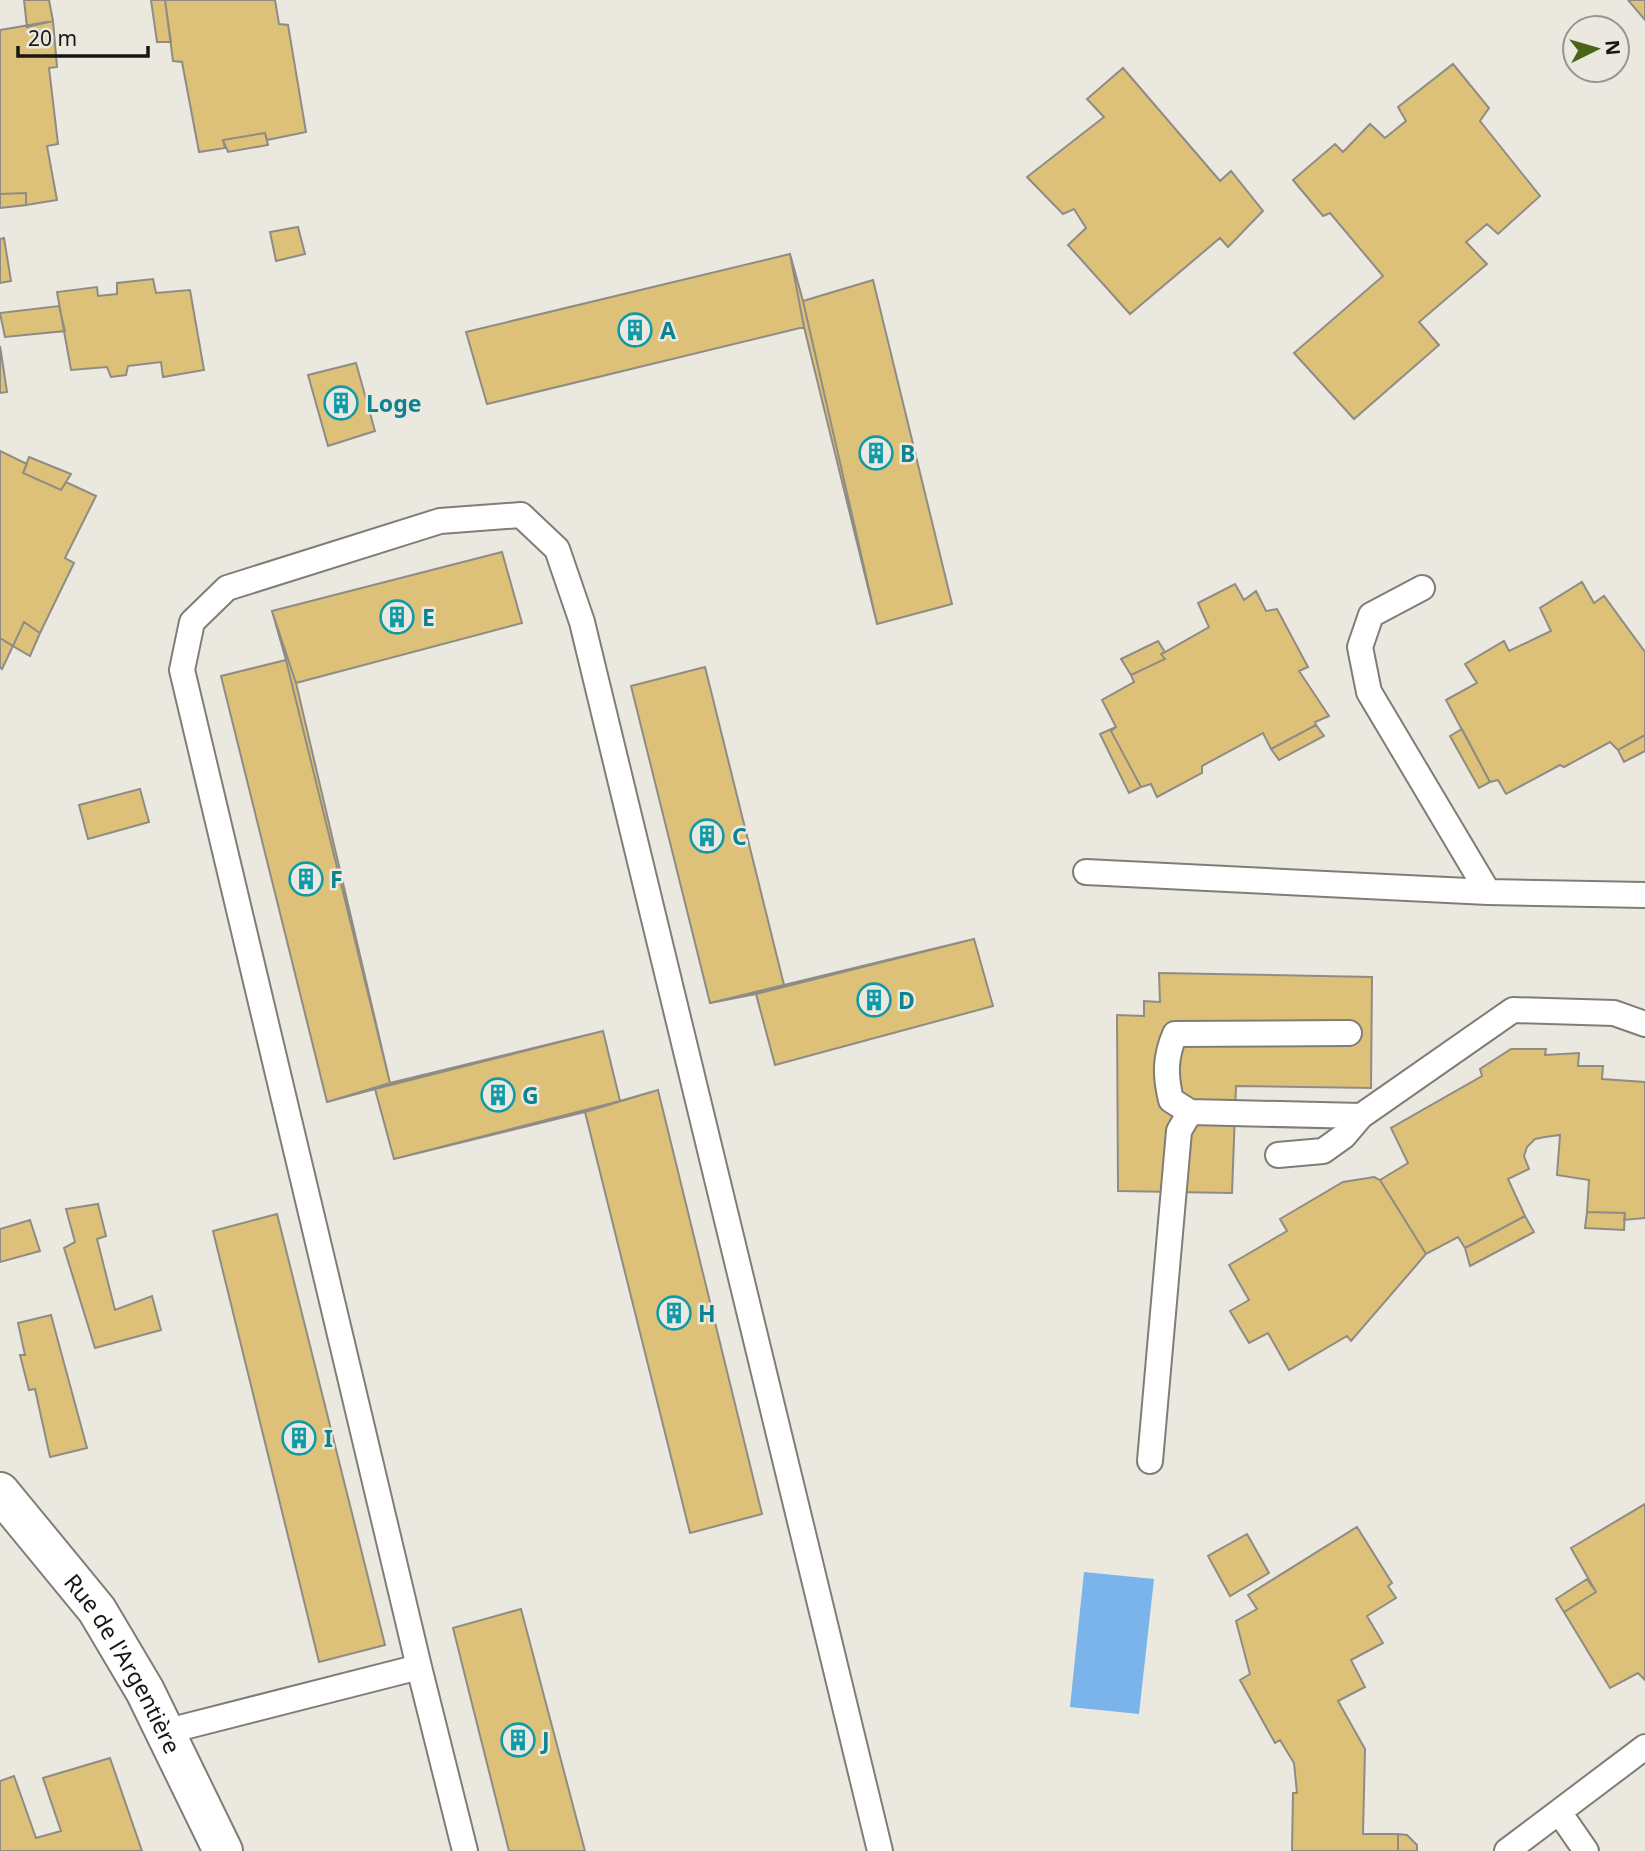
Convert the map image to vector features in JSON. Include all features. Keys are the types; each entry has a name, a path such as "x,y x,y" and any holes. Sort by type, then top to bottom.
{"street":[{"name":"Rue de l'Argentière","path":"0,1492 97,1610 145,1691 223,1851"}],"lane":[{"path":"466,1851 419,1667 182,670 192,622 227,588 440,521 521,515 557,550 582,622 880,1851"},
{"path":"1422,588 1371,615 1360,647 1368,692 1488,892"},
{"path":"1086,872 1488,892 1645,895"},
{"path":"1278,1155 1323,1151 1343,1136 1361,1116 1513,1010 1614,1013 1645,1024"},
{"path":"1349,1033 1175,1034 1168,1050 1165,1076 1171,1100 1191,1112 1361,1116"},
{"path":"1150,1461 1179,1131 1191,1112"},
{"path":"164,1732 419,1667"},
{"path":"1507,1851 1645,1747"},
{"path":"1559,1812 1586,1851"}],"water":[{"path":"1084,1572 1154,1579 1139,1714 1070,1707"}],"building":[{"path":"24,0 49,0 53,21 27,27"},
{"path":"151,0 165,0 171,42 157,42"},
{"path":"165,0 275,0 279,24 288,25 306,132 267,140 265,133 223,140 225,148 199,152 182,62 173,61"},
{"path":"1628,0 1645,0 1645,20"},
{"path":"53,21 57,67 49,68 58,144 47,146 57,200 26,205 26,193 0,194 0,30"},
{"path":"1453,64 1489,108 1480,121 1540,196 1498,234 1487,224 1466,242 1487,264 1419,322 1439,345 1354,419 1294,353 1383,276 1330,213 1323,216 1293,180 1335,144 1343,152 1370,124 1385,138 1406,121 1398,107"},
{"path":"1123,68 1220,181 1231,171 1263,211 1228,247 1220,238 1130,314 1068,245 1086,228 1074,209 1063,214 1027,177 1104,117 1087,99"},
{"path":"265,133 268,145 228,152 223,140"},
{"path":"26,193 26,205 0,208 0,194"},
{"path":"298,227 305,254 276,261 270,232"},
{"path":"4,238 11,281 0,283 0,239"},
{"path":"790,254 803,301 873,280 952,604 877,624 804,327 487,404 466,332"},
{"name":"A","path":"790,254 804,327 487,404 466,332"},
{"path":"153,279 156,293 190,290 204,370 163,377 161,362 128,366 126,375 111,377 107,367 71,370 57,292 97,287 98,296 117,294 117,283"},
{"name":"B","path":"873,280 952,604 877,624 803,301"},
{"path":"59,306 65,331 5,337 0,313"},
{"path":"0,346 7,392 0,393"},
{"name":"Loge","path":"356,363 375,431 328,446 308,375"},
{"path":"0,451 27,464 23,473 61,490 66,482 96,496 65,558 74,563 40,633 24,622 13,646 0,638"},
{"path":"29,457 71,474 61,490 23,473"},
{"path":"502,552 522,623 296,683 390,1083 603,1031 620,1101 658,1090 762,1514 690,1533 585,1112 394,1159 375,1089 327,1102 221,676 286,660 272,611"},
{"name":"E","path":"502,552 522,623 296,683 272,611"},
{"path":"1582,582 1594,603 1604,596 1645,652 1645,735 1618,750 1610,742 1506,794 1498,780 1490,782 1446,700 1477,683 1465,664 1504,641 1509,651 1551,631 1540,608"},
{"path":"1235,584 1244,600 1256,591 1266,611 1277,609 1308,667 1299,671 1329,716 1271,749 1263,733 1202,766 1202,773 1157,797 1151,784 1141,787 1111,731 1116,727 1102,700 1134,682 1131,675 1165,659 1161,654 1209,627 1198,603"},
{"path":"24,622 40,633 30,656 13,646"},
{"path":"0,638 13,646 2,669 0,667"},
{"path":"1158,641 1165,652 1161,654 1165,659 1131,675 1121,659"},
{"name":"F","path":"286,660 390,1083 327,1102 221,676"},
{"name":"C","path":"705,667 784,985 974,939 993,1006 775,1065 756,994 710,1003 631,686"},
{"name":"C","path":"705,667 784,985 710,1003 631,686"},
{"path":"1316,725 1324,736 1279,760 1271,749"},
{"path":"1116,727 1111,731 1141,787 1129,793 1100,734"},
{"path":"1462,729 1490,782 1479,788 1450,736"},
{"path":"1645,735 1645,751 1624,762 1618,750"},
{"path":"140,789 149,822 88,839 79,805"},
{"name":"D","path":"974,939 993,1006 775,1065 756,994"},
{"path":"1159,973 1372,977 1371,1088 1236,1086 1232,1193 1118,1191 1117,1015 1144,1016 1144,1001 1160,1002"},
{"name":"G","path":"603,1031 620,1101 394,1159 375,1089"},
{"path":"1511,1049 1546,1049 1545,1055 1579,1053 1578,1066 1603,1066 1602,1079 1645,1082 1645,1218 1624,1220 1625,1213 1587,1212 1589,1180 1557,1175 1560,1135 1545,1137 1535,1139 1527,1147 1524,1156 1529,1169 1508,1179 1525,1216 1465,1248 1458,1237 1426,1254 1380,1180 1408,1163 1391,1128 1482,1076 1480,1069"},
{"name":"H","path":"658,1090 762,1514 690,1533 585,1112"},
{"path":"1374,1177 1380,1180 1426,1254 1351,1341 1347,1336 1289,1370 1268,1333 1249,1343 1230,1311 1249,1300 1229,1265 1287,1231 1280,1219 1343,1182"},
{"path":"98,1204 106,1236 97,1239 115,1310 152,1296 161,1330 95,1348 64,1248 75,1242 66,1209"},
{"path":"1587,1212 1625,1213 1624,1230 1585,1228"},
{"name":"I","path":"277,1214 385,1645 319,1662 213,1231"},
{"path":"1525,1216 1534,1232 1470,1266 1465,1248"},
{"path":"30,1220 40,1251 0,1262 0,1229"},
{"path":"51,1315 87,1448 50,1457 35,1389 29,1390 20,1355 25,1355 18,1323"},
{"path":"1645,1504 1645,1680 1638,1673 1610,1688 1564,1612 1596,1592 1571,1548"},
{"path":"1357,1527 1392,1583 1388,1586 1396,1598 1367,1616 1383,1643 1351,1660 1365,1687 1338,1701 1365,1749 1363,1834 1398,1834 1398,1851 1292,1851 1293,1793 1297,1793 1294,1763 1280,1740 1275,1743 1240,1680 1250,1674 1236,1621 1257,1609 1248,1595"},
{"path":"1247,1534 1269,1573 1230,1596 1208,1556"},
{"path":"1587,1579 1596,1592 1564,1612 1556,1599"},
{"name":"J","path":"521,1609 585,1851 509,1851 453,1628"},
{"name":"J","path":"521,1609 585,1851 509,1851 453,1628"},
{"path":"110,1758 142,1851 0,1851 0,1781 14,1776 36,1838 61,1831 43,1778"},
{"path":"1398,1834 1407,1835 1417,1845 1417,1851 1398,1851"}],"place":[{"name":"A","path":"635,330"},
{"name":"Loge","path":"341,403"},
{"name":"B","path":"876,453"},
{"name":"E","path":"397,617"},
{"name":"C","path":"707,836"},
{"name":"F","path":"306,879"},
{"name":"D","path":"874,1000"},
{"name":"G","path":"498,1095"},
{"name":"H","path":"674,1313"},
{"name":"I","path":"299,1438"},
{"name":"J","path":"518,1740"}]}
